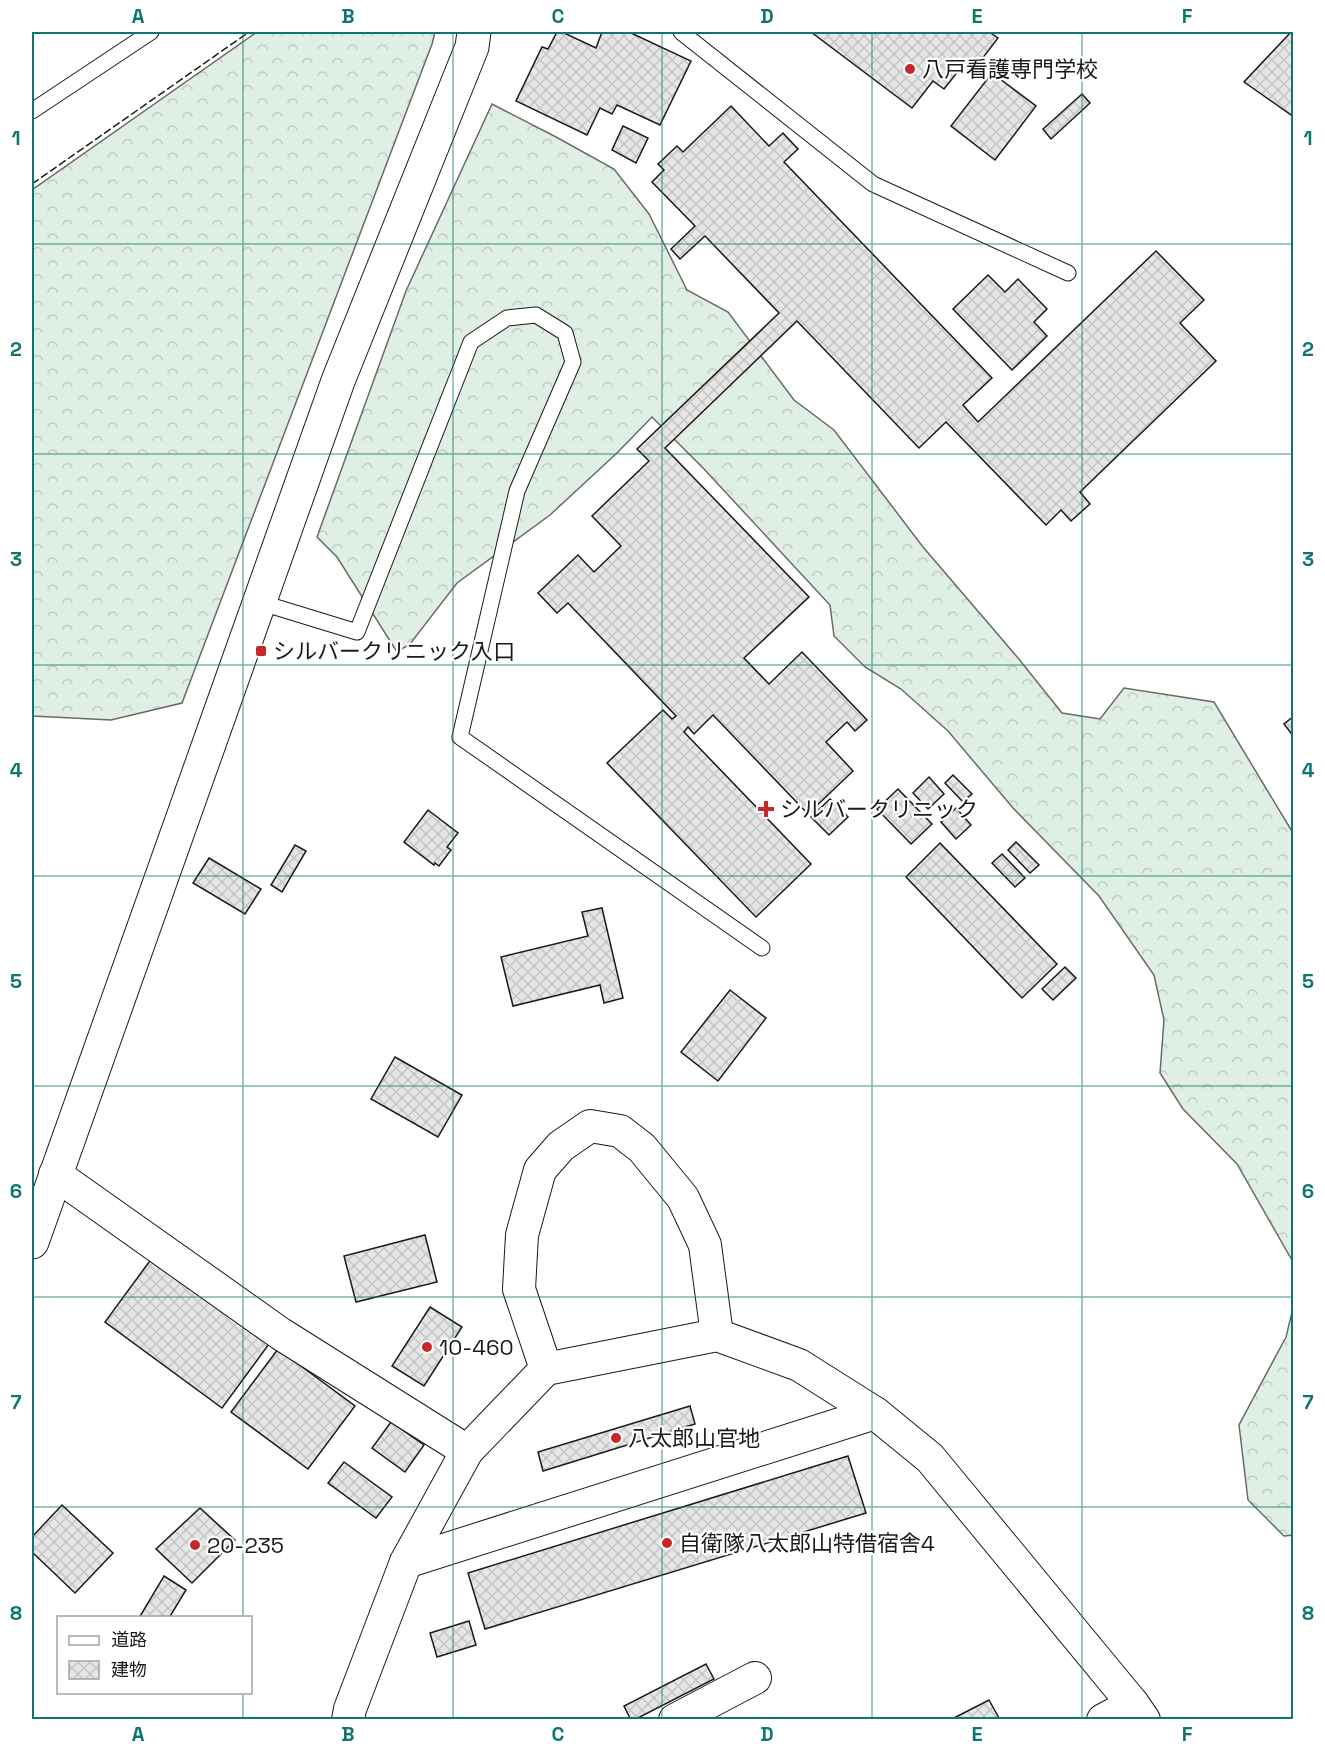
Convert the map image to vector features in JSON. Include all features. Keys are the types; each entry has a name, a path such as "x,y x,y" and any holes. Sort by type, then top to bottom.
{"street":[{"path":"32,1242 338,381 472,47 474,32"},
{"path":"546,1370 519,1289 522,1235 540,1170 561,1146 590,1126 620,1131 642,1148 683,1198 705,1245 717,1335"},
{"path":"56,1174 281,1334 467,1451"},
{"path":"348,1719 406,1562 467,1451 546,1370 717,1335 800,1365 875,1413 930,1458 1138,1712 1103,1719"},
{"path":"406,1562 875,1413"},
{"path":"675,1719 728,1706 755,1678"}],"lane":[{"path":"32,111 151,32"},
{"path":"681,32 873,184 1068,273"},
{"path":"259,602 357,632 471,342 507,318 536,315 565,333 573,362 517,491 460,737 762,948"}],"green space":[{"path":"257,32 435,32 182,703 111,720 33,716 32,190"},
{"path":"492,104 614,169 649,214 687,290 728,312 794,400 834,430 923,547 1062,713 1100,719 1124,688 1214,702 1293,833 1293,1262 1237,1164 1183,1109 1160,1073 1164,1020 1154,975 1099,896 1013,808 948,731 901,689 865,667 834,636 830,605 704,469 652,417 550,515 457,583 410,644 397,652 337,557 317,537 406,291"},
{"path":"1293,1308 1294,1535 1284,1536 1248,1500 1239,1425 1286,1337"}],"building":[{"path":"557,32 562,32 596,48 602,32 629,32 691,61 660,125 617,105 612,114 600,108 587,135 516,101 542,47 548,49"},
{"name":"八戸看護専門学校","path":"811,32 989,32 998,38 972,72 963,65 944,89 933,81 912,108"},
{"path":"1291,32 1294,32 1294,117 1244,82"},
{"path":"992,73 1036,106 995,160 951,126"},
{"path":"1082,94 1090,103 1051,139 1043,129"},
{"path":"731,106 769,146 783,133 798,149 784,162 992,378 963,405 978,422 1156,251 1204,300 1180,323 1216,361 1080,492 1090,504 1071,521 1061,510 1046,525 946,422 919,448 797,321 665,448 809,597 744,658 769,684 802,652 867,720 855,731 847,722 826,742 853,771 808,814 713,715 694,734 688,727 684,732 811,864 756,917 607,763 663,710 672,719 676,716 568,603 557,613 538,593 578,555 594,572 621,546 592,516 649,461 637,449 779,313 705,236 680,259 671,249 695,226 652,182 664,170 658,164 677,146 683,152"},
{"path":"623,126 648,138 636,163 612,150"},
{"path":"988,275 1005,292 1018,279 1047,309 1034,322 1047,336 1012,370 953,309"},
{"path":"1294,716 1294,737 1284,724"},
{"path":"953,775 972,794 963,802 945,783"},
{"path":"929,777 944,794 928,809 913,793"},
{"path":"898,789 932,824 911,844 877,809"},
{"path":"830,799 848,817 829,835 811,817"},
{"path":"956,808 971,825 956,839 941,822"},
{"path":"428,810 458,833 447,847 451,850 439,866 435,863 434,865 404,842"},
{"path":"1016,842 1039,865 1030,873 1008,850"},
{"path":"940,843 1057,964 1022,998 906,877"},
{"path":"295,845 306,851 282,892 271,885"},
{"path":"1002,854 1025,878 1015,887 992,863"},
{"path":"209,858 261,889 245,914 193,883"},
{"path":"602,908 623,998 604,1003 600,985 513,1006 501,957 588,936 582,912"},
{"path":"1065,967 1076,978 1053,1000 1042,989"},
{"path":"730,990 766,1018 718,1081 681,1052"},
{"path":"395,1057 462,1095 438,1137 371,1099"},
{"path":"425,1235 437,1282 356,1302 344,1256"},
{"path":"152,1258 269,1344 222,1408 105,1322"},
{"name":"10-460","path":"430,1307 462,1327 424,1386 392,1366"},
{"path":"278,1349 355,1406 308,1469 231,1412"},
{"name":"八太郎山官地","path":"690,1406 695,1424 543,1471 538,1452"},
{"path":"391,1422 424,1445 405,1472 372,1448"},
{"name":"自衛隊八太郎山特借宿舎4","path":"848,1456 866,1513 485,1629 468,1573"},
{"path":"344,1462 392,1497 376,1518 328,1483"},
{"path":"62,1505 113,1553 75,1593 32,1552 32,1537"},
{"name":"20-235","path":"200,1508 235,1540 192,1583 156,1549"},
{"path":"164,1576 186,1590 170,1616 140,1616"},
{"path":"469,1621 476,1645 437,1657 430,1633"},
{"path":"706,1664 714,1679 631,1720 624,1706"},
{"path":"989,1700 999,1718 950,1720"}],"fence":[{"path":"32,184 249,32"}],"place":[{"name":"八戸看護専門学校","path":"910,69"},
{"name":"シルバークリニック入口","path":"261,651"},
{"name":"シルバークリニック","path":"766,809"},
{"name":"10-460","path":"427,1347"},
{"name":"八太郎山官地","path":"616,1438"},
{"name":"自衛隊八太郎山特借宿舎4","path":"667,1543"},
{"name":"20-235","path":"195,1545"}]}
